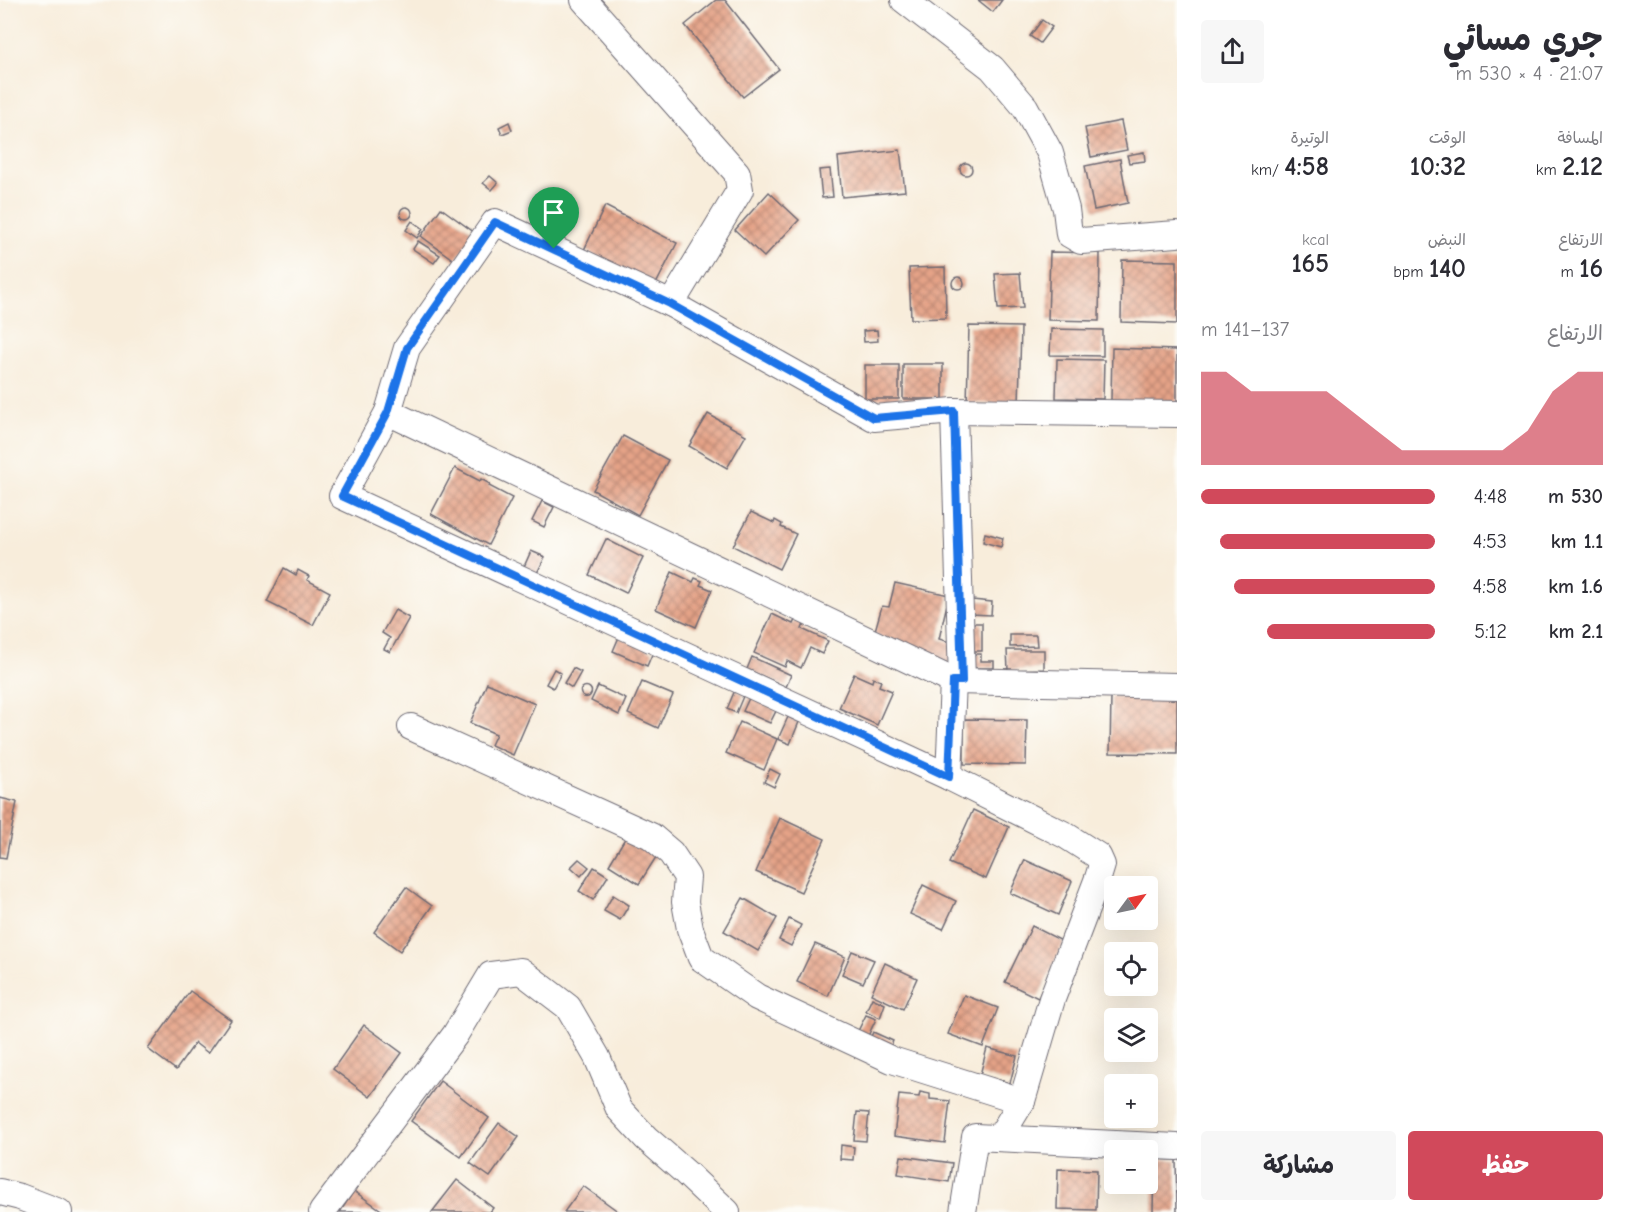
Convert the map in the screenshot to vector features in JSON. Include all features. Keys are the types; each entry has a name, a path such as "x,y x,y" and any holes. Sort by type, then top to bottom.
{"street":[{"path":"585,0 738,173 740,190 670,304"},
{"path":"904,0 992,68 1024,106 1050,153 1066,209 1069,234 1081,241 1090,241 1177,234"},
{"path":"1000,1137 1022,1101 1052,999 1102,865 1098,856 1081,844 949,777 342,496 388,412 407,348 495,222 670,304 874,418 954,411 1177,414"},
{"path":"949,777 957,681 954,411"},
{"path":"388,412 957,681 1177,686"},
{"path":"411,727 651,836 671,853 687,877 685,902 690,929 701,958 757,997 892,1060 1022,1101"},
{"path":"322,1212 454,1035 491,975 521,971 568,1007 597,1057 619,1108 646,1138 727,1212"},
{"path":"963,1212 975,1137 1177,1147"},
{"path":"0,1192 59,1212"}],"building":[{"path":"716,0 725,0 779,69 743,97 685,25"},
{"path":"978,0 1002,0 993,12"},
{"path":"1042,20 1052,27 1040,43 1030,36"},
{"path":"1121,121 1127,150 1091,157 1085,128"},
{"path":"509,122 512,130 502,134 499,127"},
{"path":"900,150 905,191 842,197 838,157"},
{"path":"1144,152 1145,161 1129,163 1127,155"},
{"path":"1120,159 1128,203 1094,210 1085,166"},
{"path":"966,163 972,169 966,175 960,169"},
{"path":"830,169 833,197 822,198 819,170"},
{"path":"490,176 498,183 492,190 483,183"},
{"path":"769,192 799,220 764,257 735,230"},
{"path":"605,206 677,243 655,286 584,250"},
{"path":"408,207 412,213 408,219 404,219 400,211"},
{"path":"441,208 475,233 455,261 421,236"},
{"path":"412,221 423,229 417,238 406,230"},
{"path":"418,241 440,255 434,263 413,249"},
{"path":"1050,252 1100,253 1099,321 1048,320"},
{"path":"1122,260 1177,261 1177,324 1121,322"},
{"path":"945,267 946,318 911,319 909,268"},
{"path":"1020,273 1023,308 998,309 995,274"},
{"path":"958,277 964,283 958,289 952,283"},
{"path":"969,326 1021,327 1019,404 967,403"},
{"path":"1051,329 1103,330 1103,356 1050,355"},
{"path":"877,330 878,341 864,342 863,331"},
{"path":"1112,348 1177,350 1177,402 1111,400"},
{"path":"1057,359 1104,360 1103,399 1056,398"},
{"path":"903,364 943,364 943,399 903,399"},
{"path":"865,365 899,365 899,399 865,399"},
{"path":"708,414 746,435 727,468 689,446"},
{"path":"623,436 668,460 638,515 593,490"},
{"path":"455,468 480,481 481,479 512,498 488,545 431,514"},
{"path":"542,501 554,507 544,527 532,521"},
{"path":"751,512 774,523 775,520 782,524 781,527 796,534 779,569 733,546"},
{"path":"985,533 1003,538 1001,547 983,542"},
{"path":"606,539 643,558 626,593 589,575"},
{"path":"531,551 545,557 536,575 523,569"},
{"path":"284,568 296,575 298,570 309,576 307,580 330,592 313,625 267,602"},
{"path":"672,572 693,582 695,578 702,581 700,585 712,590 696,627 656,609"},
{"path":"895,583 949,595 939,639 954,643 949,666 874,634 882,606 889,607"},
{"path":"972,600 992,602 991,615 971,614"},
{"path":"395,610 409,618 390,652 384,649 390,638 382,633"},
{"path":"772,614 793,624 795,620 804,624 802,629 828,641 822,654 810,648 801,668 787,661 785,667 754,653"},
{"path":"967,623 982,623 982,651 967,651"},
{"path":"1010,635 1036,635 1037,646 1010,647"},
{"path":"619,637 653,652 647,666 613,651"},
{"path":"1007,650 1044,650 1044,669 1008,670"},
{"path":"968,654 981,654 981,661 994,661 994,668 969,668"},
{"path":"752,657 791,675 786,687 747,669"},
{"path":"573,668 581,672 572,688 564,683"},
{"path":"554,669 561,673 553,688 546,684"},
{"path":"854,674 872,682 873,678 881,681 879,686 892,691 877,725 839,708"},
{"path":"642,682 673,695 658,728 628,714"},
{"path":"487,683 535,704 513,755 491,745 496,734 470,723"},
{"path":"586,686 592,692 586,698 580,692"},
{"path":"598,686 626,699 619,715 591,701"},
{"path":"735,690 744,694 736,713 727,709"},
{"path":"750,696 777,709 770,723 743,711"},
{"path":"1111,696 1177,697 1177,754 1110,753"},
{"path":"788,717 799,722 790,744 778,739"},
{"path":"964,719 1027,720 1026,765 964,764"},
{"path":"740,722 777,739 764,770 726,753"},
{"path":"770,769 780,774 774,787 764,782"},
{"path":"0,798 17,802 6,858 0,857"},
{"path":"973,810 1009,827 986,879 949,863"},
{"path":"780,818 825,839 801,892 756,872"},
{"path":"627,835 658,854 639,884 609,865"},
{"path":"579,859 589,867 581,876 571,867"},
{"path":"1025,860 1072,881 1058,915 1010,893"},
{"path":"594,867 608,876 593,900 579,891"},
{"path":"923,885 956,901 943,929 910,914"},
{"path":"406,887 432,906 400,951 374,932"},
{"path":"613,895 629,905 620,920 604,911"},
{"path":"743,898 777,918 758,951 724,931"},
{"path":"789,919 801,925 791,946 779,940"},
{"path":"1032,926 1064,942 1038,998 1005,982"},
{"path":"815,944 845,957 828,996 797,982"},
{"path":"852,951 874,960 863,983 842,974"},
{"path":"885,963 917,978 903,1009 871,994"},
{"path":"190,991 231,1020 208,1053 195,1043 176,1070 148,1049"},
{"path":"964,995 998,1008 983,1047 948,1034"},
{"path":"872,998 885,1004 880,1018 866,1011"},
{"path":"866,1015 876,1019 868,1036 858,1031"},
{"path":"364,1025 402,1053 370,1097 333,1069"},
{"path":"873,1032 893,1041 890,1048 870,1039"},
{"path":"987,1048 1017,1056 1010,1083 980,1075"},
{"path":"440,1081 489,1118 461,1157 411,1121"},
{"path":"920,1092 930,1094 930,1099 950,1101 945,1143 894,1136 899,1095 919,1097"},
{"path":"857,1112 869,1113 866,1141 854,1140"},
{"path":"499,1123 519,1137 490,1177 470,1163"},
{"path":"841,1145 854,1147 853,1160 840,1159"},
{"path":"901,1156 952,1163 949,1182 898,1174"},
{"path":"1158,1159 1176,1160 1177,1212 1153,1212 1153,1194 1158,1194"},
{"path":"1058,1169 1097,1170 1096,1210 1057,1209"},
{"path":"457,1180 493,1208 490,1212 432,1212"},
{"path":"583,1186 619,1212 564,1212"},
{"path":"354,1191 384,1212 340,1212"}],"route":[{"path":"495,222 554,249 670,304 874,418 954,411 962,681 953,681 949,777 342,496 388,412 407,348 495,222"}]}
